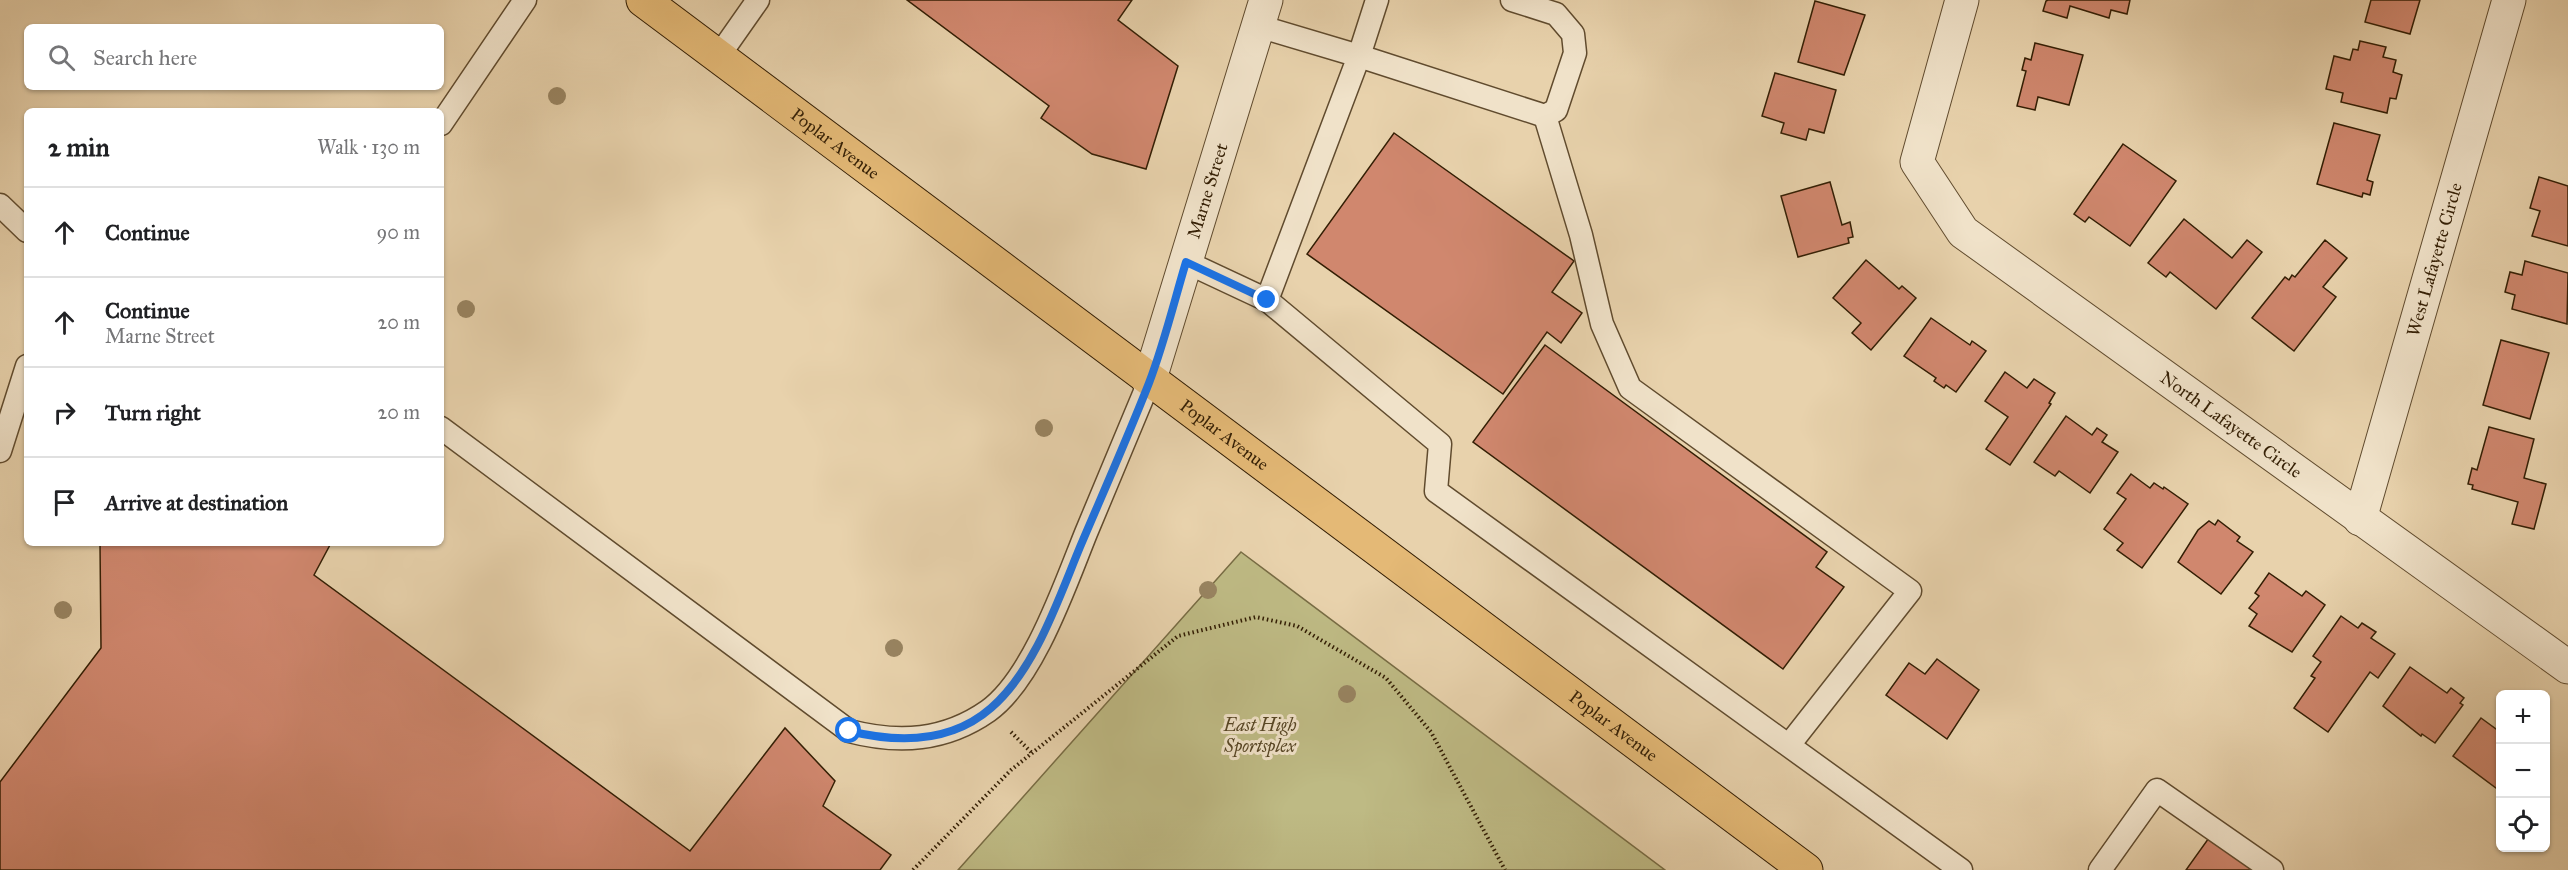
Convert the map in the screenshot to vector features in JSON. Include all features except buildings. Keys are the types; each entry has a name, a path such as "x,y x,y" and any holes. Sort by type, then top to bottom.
{"main road":[{"name":"Poplar Avenue","path":"643,0 1149,382 1806,870"}],"street":[{"name":"North Lafayette Circle","path":"1962,0 1917,162 1963,232 2568,667"},
{"name":"West Lafayette Circle","path":"2360,519 2509,0"},
{"name":"Marne Street","path":"1149,382 1262,13"}],"lane":[{"path":"444,120 525,0"},
{"path":"718,57 758,0"},
{"path":"1267,300 1359,56 1377,0"},
{"path":"1262,13 1359,56 1545,116 1556,110 1575,53 1574,34 1556,14 1512,0"},
{"path":"1545,116 1581,235 1602,324 1630,388 1910,591 1789,746"},
{"path":"0,205 24,228"},
{"path":"1186,262 1267,300 1440,444 1436,491 1961,870"},
{"path":"0,452 24,376"},
{"path":"444,430 849,731 877,738 907,740 937,736 964,725 989,710 1011,690 1028,665 1069,574 1149,382"},
{"path":"2100,870 2157,790 2272,870"}],"path":[{"path":"913,870 1011,770 1178,636 1256,617 1297,626 1386,678 1431,732 1506,870"}],"green space":[{"name":"East High Sportsplex","path":"1241,552 1665,870 958,870"}],"route":[{"path":"849,731 877,738 907,740 937,736 964,725 989,710 1011,690 1028,665 1069,574 1149,382 1186,262 1267,300"}]}
